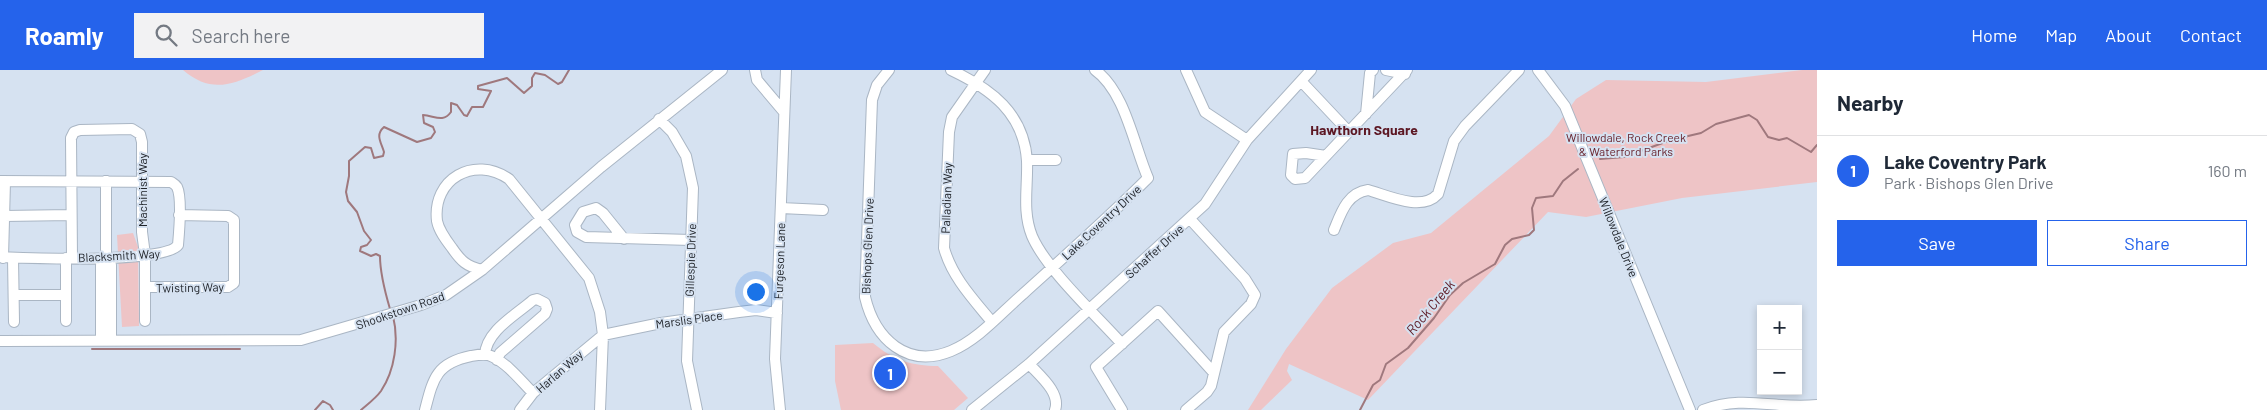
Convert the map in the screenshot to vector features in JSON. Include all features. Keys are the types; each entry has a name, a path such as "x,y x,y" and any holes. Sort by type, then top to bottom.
{"street":[{"name":"Shookstown Road","path":"0,342 301,340 421,306 446,295 482,270 659,119 722,70"},
{"path":"755,70 757,80 784,112"},
{"name":"Furgeson Lane","path":"780,410 776,359 786,70"},
{"name":"Bishops Glen Drive","path":"889,70 877,85 872,100 865,298 875,326 893,345 903,351 921,355 951,350 964,344 992,322 1053,267"},
{"path":"952,70 976,82 990,92 1014,120 1022,138 1027,160 1025,205 1028,221 1039,249 1122,344"},
{"name":"Palladian Way","path":"985,70 952,117 949,132 944,248 956,277 992,322"},
{"name":"Lake Coventry Drive","path":"1053,267 1148,178 1113,90 1104,76 1096,70"},
{"name":"Schaffer Drive","path":"972,410 1029,364 1190,219 1218,186 1247,140 1311,70"},
{"path":"1366,114 1370,73 1373,70"},
{"path":"1386,70 1406,72"},
{"path":"1334,230 1346,203 1360,191 1368,190 1418,203 1432,200 1438,194 1454,141 1465,126 1519,70"},
{"name":"Willowdale Drive","path":"1538,70 1565,106 1690,410"},
{"path":"1188,71 1205,112 1247,140"},
{"path":"1326,156 1406,72"},
{"path":"1301,81 1349,132"},
{"name":"Gillespie Drive","path":"659,119 672,132 686,156 692,174 687,361 697,410"},
{"name":"Machinist Way","path":"66,321 71,215 71,138 74,132 80,130 132,129 140,134 143,180 142,232 145,255 146,321"},
{"path":"1027,160 1056,160"},
{"path":"461,286 464,276 463,263 438,225 437,204 442,191 468,169 479,168 504,175 543,218 589,278 600,312 603,335 600,410"},
{"name":"Blacksmith Way","path":"2,181 143,180 174,184 178,192 179,215 176,249 161,254 106,258 6,258"},
{"path":"2,181 6,258 14,295 14,322"},
{"path":"106,181 106,258 111,265 106,341"},
{"path":"624,239 603,213 596,208 583,212 575,225 578,232 586,237 624,239 691,240"},
{"path":"781,208 823,210"},
{"path":"4,216 71,215"},
{"name":"Twisting Way","path":"145,287 228,287 234,283 234,220 228,216 179,215"},
{"path":"1186,410 1207,392 1214,373 1224,332 1251,304 1255,295 1245,279 1190,219"},
{"path":"463,263 482,270"},
{"path":"14,295 66,296"},
{"path":"484,355 485,346 494,334 533,300 537,299 545,303 547,309 545,314 500,353 497,360"},
{"name":"Marslis Place","path":"603,335 661,323 756,310 777,312"},
{"path":"1122,410 1096,367 1158,311 1214,373"},
{"name":"Harlan Way","path":"520,410 534,393 603,335"},
{"path":"426,410 431,386 440,368 458,359 484,355 492,356 534,393"},
{"path":"1029,364 1054,393 1055,410"},
{"path":"1703,410 1720,404 1736,402 1802,407 1817,405"}],"green space":[{"path":"183,70 263,70 232,83 213,85 193,78"},
{"name":"Willowdale, Rock Creek & Waterford Parks","path":"1802,70 1817,70 1817,182 1682,198 1586,217 1548,212 1368,400 1289,364 1287,371 1292,380 1261,410 1248,410 1286,349 1332,288 1393,243 1431,233 1549,136 1576,99 1606,80 1706,82"},
{"path":"133,233 138,247 139,326 122,327 117,235"},
{"path":"873,343 888,354 903,361 920,365 938,366 968,398 954,410 841,410 835,381 835,345"}],"waterway":[{"path":"390,309 382,276 380,256 376,254 371,256 360,251 361,247 367,245 371,240 364,231 357,212 348,201 346,192 349,161 365,147 371,148 374,158 383,156 384,152 379,136 384,127 417,142 431,138 435,132 433,127 424,123 423,115 438,118 445,117 451,112 451,103 457,105 464,115 467,116 472,107 483,107 491,91 478,89 478,86 507,78 524,93 532,86 532,78 535,73 545,75 558,84 562,82 569,70"},
{"name":"Rock Creek","path":"1600,159 1624,157 1671,140 1701,133 1716,124 1749,115 1757,120 1768,137 1779,140 1787,138 1811,152 1817,145"},
{"name":"Rock Creek","path":"1360,410 1373,385 1380,380 1386,364 1408,348 1434,318 1450,295 1463,283 1495,264 1505,245 1512,239 1529,235 1534,230 1532,208 1536,198 1553,196 1563,181 1578,169"},
{"path":"361,410 379,394 390,374 396,345 393,316"},
{"path":"92,349 240,349"},
{"path":"315,410 323,401 330,405 333,410"}],"place":[{"name":"Lake Coventry Park","path":"890,373"}],"district":[{"name":"Hawthorn Square","path":"1364,129"}]}
